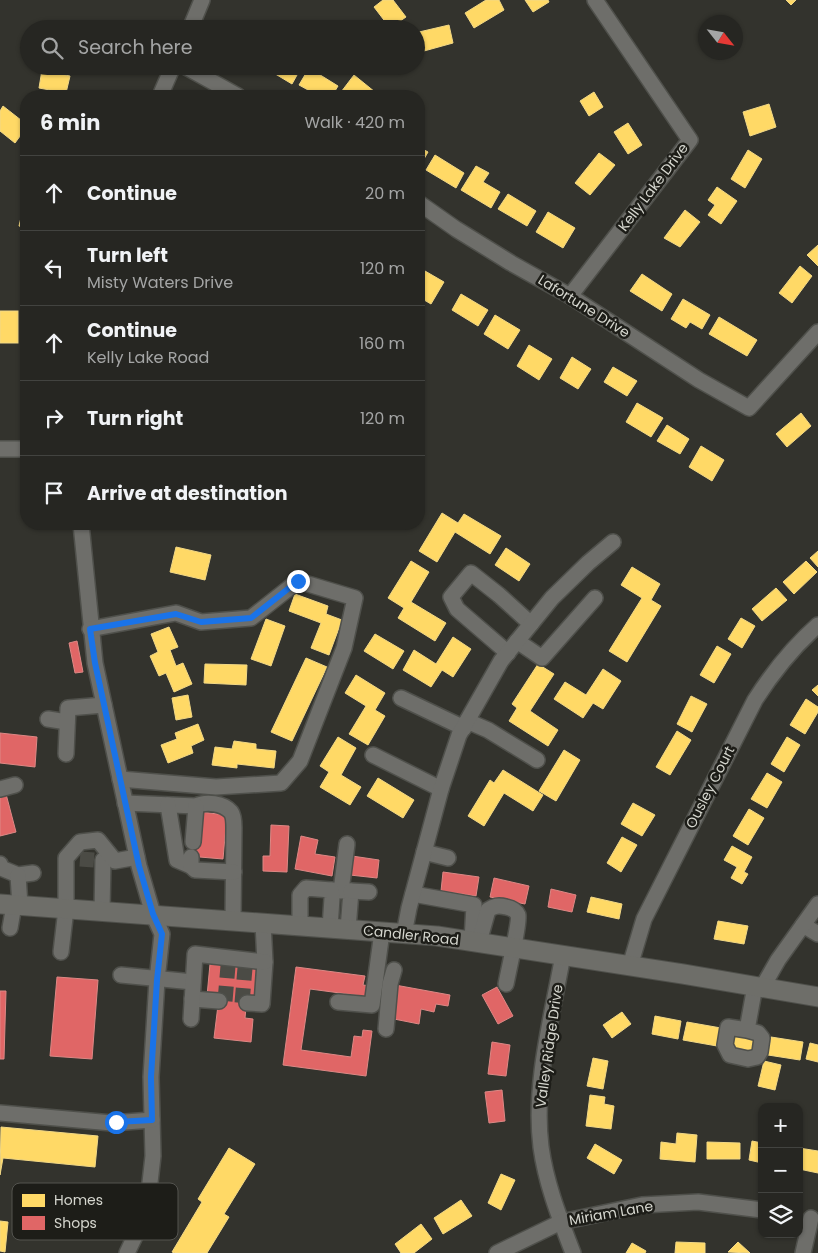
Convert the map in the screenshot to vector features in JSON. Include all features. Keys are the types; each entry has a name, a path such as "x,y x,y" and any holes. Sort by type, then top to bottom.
{"main road":[{"name":"Candler Road","path":"11,905 263,922 475,942 818,997"}],"street":[{"path":"194,20 202,0"},
{"name":"Kelly Lake Drive","path":"570,296 690,140 595,0"},
{"path":"163,90 169,75"},
{"path":"200,75 227,90"},
{"name":"Lafortune Drive","path":"425,207 496,254 570,296 699,380 749,408 818,332"},
{"path":"0,449 20,449"},
{"path":"82,530 90,629 95,663 137,857 153,914 162,934 151,1077 153,1156 150,1183"},
{"path":"404,934 441,789 465,725 501,661 517,641 552,598 588,562 613,542"},
{"path":"508,653 457,610 451,597 471,574 499,595 531,624"},
{"path":"90,629 176,614 201,622 251,618 298,581 355,598 344,648 300,761 281,783 216,787 120,779"},
{"path":"517,641 542,658 595,598"},
{"name":"Ousley Court","path":"630,966 644,919 755,700 774,671 818,625"},
{"path":"401,698 465,725 488,730 538,760"},
{"path":"66,754 68,708 104,705"},
{"path":"48,719 67,722"},
{"path":"373,755 441,789"},
{"path":"125,803 196,806 202,802 215,804 230,811 233,816 234,828 233,921"},
{"path":"168,805 178,860 192,854"},
{"path":"196,806 192,854 195,870 234,872"},
{"path":"339,929 346,844"},
{"path":"424,852 448,858"},
{"path":"92,859 137,857"},
{"path":"62,952 66,908 92,859"},
{"path":"92,859 102,911"},
{"path":"1,866 26,874 11,905 10,928"},
{"path":"300,926 300,895 306,888 369,892"},
{"path":"339,929 332,898 341,891"},
{"path":"413,894 474,905 475,942"},
{"path":"747,1030 758,987 818,904"},
{"path":"475,942 488,910 494,906 513,908 518,914 519,922 512,948 506,984"},
{"path":"247,1003 262,1004 265,962 263,922"},
{"path":"803,925 818,934"},
{"path":"338,1002 372,1005 382,932"},
{"path":"191,1019 195,954 246,964 265,962"},
{"name":"Valley Ridge Drive","path":"563,955 541,1082 539,1115 543,1156 550,1188 573,1253"},
{"path":"377,968 398,970 390,984 386,1029"},
{"path":"121,975 193,982"},
{"path":"192,999 219,1001"},
{"path":"0,1113 112,1122 152,1120"},
{"name":"Miriam Lane","path":"497,1253 561,1222 642,1205 698,1202 758,1210"},
{"path":"803,1253 809,1218"},
{"path":"127,1253 133,1240"}],"building: Homes":[{"path":"383,0 393,0 406,17 402,20 384,20 374,7"},
{"path":"486,0 499,0 504,10 474,28 465,13"},
{"path":"525,0 548,0 549,2 533,12"},
{"path":"786,0 796,0 791,5"},
{"path":"449,25 453,43 425,51 425,31"},
{"path":"41,75 70,76 67,90 39,88"},
{"path":"277,75 297,75 292,84"},
{"path":"305,75 320,75 338,86 336,90 308,90 299,85"},
{"path":"354,75 373,90 343,90"},
{"path":"594,92 603,107 589,116 580,101"},
{"path":"769,104 776,127 750,136 743,112"},
{"path":"3,106 20,119 20,136 15,143 0,131 0,111"},
{"path":"628,123 642,145 628,154 614,132"},
{"path":"748,150 762,159 745,188 731,179"},
{"path":"599,153 615,165 590,195 575,183"},
{"path":"435,155 464,173 456,188 426,170"},
{"path":"476,166 489,173 483,182 500,192 491,208 461,190"},
{"path":"717,187 737,201 721,224 708,215 715,205 708,200"},
{"path":"508,194 536,211 527,226 498,209"},
{"path":"685,210 700,222 680,247 664,238"},
{"path":"548,212 575,228 563,248 536,232"},
{"path":"818,245 818,266 807,255"},
{"path":"800,266 812,276 792,303 779,293"},
{"path":"425,271 444,282 431,304 425,300"},
{"path":"642,274 672,294 662,311 630,291"},
{"path":"461,294 488,310 478,326 452,310"},
{"path":"683,299 710,315 702,329 690,322 686,328 671,319"},
{"path":"0,311 18,311 18,343 0,343"},
{"path":"495,315 520,330 508,349 484,334"},
{"path":"719,317 757,340 747,356 709,334"},
{"path":"529,345 552,359 539,380 517,366"},
{"path":"572,357 591,369 578,389 560,378"},
{"path":"613,367 637,381 627,396 604,382"},
{"path":"637,403 663,418 651,437 626,422"},
{"path":"801,413 811,426 787,447 776,434"},
{"path":"667,425 689,439 680,454 657,441"},
{"path":"701,446 724,460 712,481 689,467"},
{"path":"442,513 458,523 464,514 501,536 490,554 455,532 437,562 419,551"},
{"path":"176,547 211,555 205,580 170,572"},
{"path":"506,548 530,564 519,581 495,565"},
{"path":"818,551 818,567 810,558"},
{"path":"411,561 429,572 411,602 446,623 435,641 398,618 404,608 388,598"},
{"path":"806,561 817,572 794,594 783,582"},
{"path":"632,567 660,584 651,600 661,606 627,662 609,651 642,598 621,585"},
{"path":"776,588 787,600 762,621 752,609"},
{"path":"295,594 328,606 326,614 342,620 329,655 311,648 321,623 289,611"},
{"path":"741,618 755,626 742,648 728,639"},
{"path":"266,619 285,626 271,666 251,659"},
{"path":"169,627 178,647 170,650 176,666 183,663 192,684 174,692 166,673 159,676 150,656 158,652 151,634"},
{"path":"375,634 404,651 393,669 364,651"},
{"path":"453,637 471,649 453,677 442,670 431,687 403,670 414,650 436,664"},
{"path":"717,646 731,654 714,683 700,675"},
{"path":"306,658 327,667 292,741 271,732"},
{"path":"205,664 247,665 246,685 204,683"},
{"path":"538,664 554,674 530,711 558,730 548,746 509,721 517,708 512,704"},
{"path":"603,669 621,681 603,709 593,703 583,718 554,699 565,682 586,695"},
{"path":"356,675 385,693 375,710 385,716 368,745 349,734 366,706 345,693"},
{"path":"818,685 818,696 812,690"},
{"path":"188,695 192,717 176,720 172,698"},
{"path":"691,696 707,704 692,732 677,724"},
{"path":"806,699 818,707 818,712 805,734 790,725"},
{"path":"198,724 204,740 191,746 193,753 168,763 161,745 177,739 175,733"},
{"path":"677,731 691,740 670,775 656,767"},
{"path":"338,737 356,748 341,775 361,787 350,805 320,787 329,772 320,766"},
{"path":"787,737 800,745 784,772 771,764"},
{"path":"234,741 256,744 256,749 276,751 274,768 237,764 237,768 212,765 215,747 232,749"},
{"path":"564,750 580,760 556,801 539,791"},
{"path":"503,770 543,795 533,811 504,793 484,826 468,816 490,780 494,783"},
{"path":"767,773 782,782 767,808 751,799"},
{"path":"378,778 414,800 403,818 367,796"},
{"path":"633,803 655,815 642,836 621,824"},
{"path":"749,809 764,818 748,845 733,836"},
{"path":"622,837 637,845 621,872 607,863"},
{"path":"732,846 752,857 744,872 748,874 742,884 731,878 737,867 724,860"},
{"path":"591,897 622,904 619,919 587,912"},
{"path":"718,921 748,926 744,944 714,939"},
{"path":"622,1012 631,1024 612,1038 603,1025"},
{"path":"655,1016 681,1021 678,1039 652,1034"},
{"path":"687,1022 721,1028 717,1046 683,1040"},
{"path":"730,1030 760,1037 757,1052 727,1046"},
{"path":"771,1037 803,1042 800,1060 768,1055"},
{"path":"810,1043 818,1045 818,1062 806,1059"},
{"path":"593,1058 608,1061 603,1089 587,1086"},
{"path":"764,1061 781,1065 775,1090 758,1086"},
{"path":"590,1095 605,1097 604,1104 614,1106 611,1129 586,1126"},
{"path":"1,1127 98,1136 95,1167 3,1158 0,1175"},
{"path":"677,1133 697,1135 695,1162 660,1159 661,1142 676,1144"},
{"path":"752,1141 758,1142 758,1162 749,1160"},
{"path":"707,1142 740,1143 740,1159 707,1159"},
{"path":"595,1144 622,1160 614,1174 587,1158"},
{"path":"229,1148 255,1164 224,1214 229,1217 207,1253 172,1252 202,1202 198,1199"},
{"path":"803,1149 818,1151 818,1173 803,1170"},
{"path":"501,1174 515,1180 501,1210 488,1203"},
{"path":"461,1200 472,1216 443,1234 434,1218"},
{"path":"0,1221 8,1222 5,1252 0,1251"},
{"path":"421,1224 432,1239 414,1253 401,1253 395,1244"},
{"path":"676,1242 705,1243 705,1253 675,1253"},
{"path":"738,1242 750,1253 728,1252"},
{"path":"632,1243 646,1251 645,1253 626,1253"}],"building: Shops":[{"path":"77,641 83,672 75,673 69,643"},
{"path":"0,733 37,737 35,767 0,763"},
{"path":"6,794 16,832 0,836 0,796"},
{"path":"200,812 227,815 223,859 188,856 190,841"},
{"path":"271,825 289,826 287,872 263,871 263,856 270,856"},
{"path":"301,836 318,840 315,854 335,857 332,876 295,869"},
{"path":"352,856 379,860 377,878 350,875"},
{"path":"443,872 479,877 476,896 441,891"},
{"path":"494,878 529,886 525,904 490,897"},
{"path":"551,889 576,895 572,912 548,907"},
{"path":"210,964 263,970 260,999 247,997 245,1018 253,1019 251,1042 214,1038 219,997 207,996"},
{"path":"296,967 365,976 363,985 371,986 370,997 310,989 301,1050 351,1057 354,1036 362,1037 363,1030 372,1031 366,1076 283,1065"},
{"path":"57,977 98,980 92,1059 50,1056"},
{"path":"395,985 450,995 448,1006 436,1004 434,1012 421,1009 419,1024 389,1018"},
{"path":"497,987 513,1016 498,1024 482,995"},
{"path":"0,991 6,991 4,1059 0,1059"},
{"path":"492,1042 510,1045 506,1076 488,1074"},
{"path":"502,1090 505,1121 489,1123 485,1092"}],"tunnel":[{"path":"80,859 94,860"},
{"path":"225,1001 228,966"},
{"path":"242,1003 245,968"}],"route":[{"path":"116,1122 152,1120 151,1077 162,934 153,914 139,866 95,663 90,629 176,614 201,622 251,618 298,581"}]}
